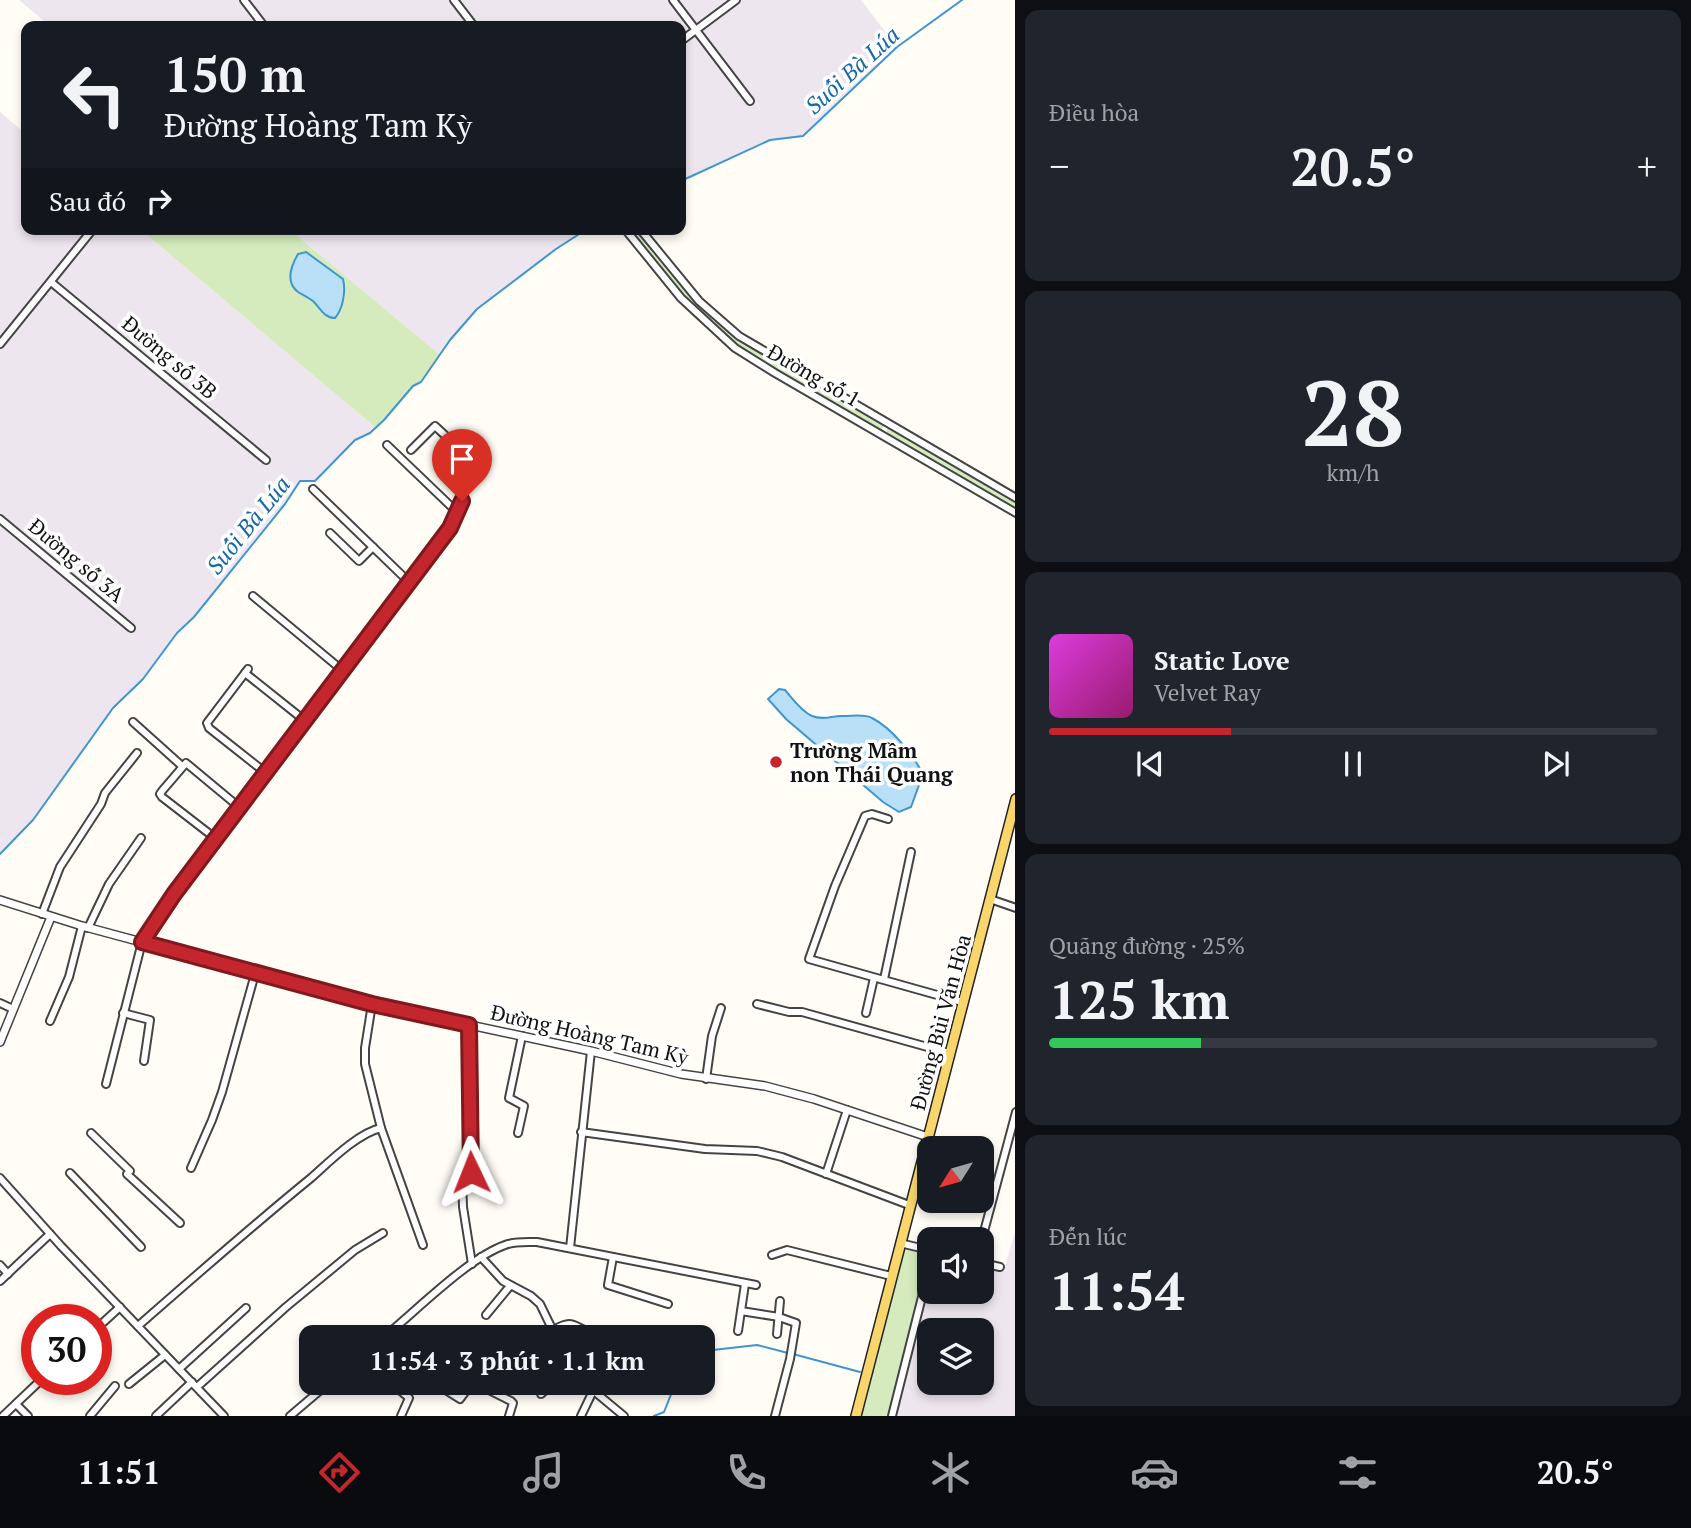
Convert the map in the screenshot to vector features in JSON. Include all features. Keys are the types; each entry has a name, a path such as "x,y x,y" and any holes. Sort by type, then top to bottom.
{"main road":[{"name":"Đường Bùi Văn Hòa","path":"928,1136 1015,803"},
{"name":"Đường Bùi Văn Hòa","path":"856,1416 917,1177"}],"street":[{"path":"244,0 260,21"},
{"path":"454,0 470,21"},
{"path":"673,0 750,101"},
{"path":"686,37 736,0"},
{"path":"0,344 88,235"},
{"name":"Đường số 1","path":"630,235 681,298 709,326 749,357 1015,512"},
{"name":"Đường số 1","path":"645,235 685,286 716,318 755,347 1015,497"},
{"name":"Đường số 3B","path":"51,282 266,460"},
{"path":"709,326 716,318"},
{"path":"883,436 887,424"},
{"path":"106,1084 142,942 215,838 450,528 458,513 464,488 463,452 435,426 411,450"},
{"path":"387,445 458,513"},
{"path":"313,489 409,582"},
{"name":"Đường số 3A","path":"0,519 131,628"},
{"path":"330,533 359,561 373,547"},
{"path":"253,596 342,670"},
{"path":"266,773 206,723 246,671 304,720"},
{"path":"132,722 182,766"},
{"path":"42,914 60,867 101,804 105,793 137,753"},
{"path":"215,838 160,795 182,766 186,763 239,807"},
{"path":"888,819 872,814 866,816 808,956 810,960 962,1002"},
{"path":"50,1021 69,977 85,927 109,884 141,838"},
{"path":"884,979 911,852"},
{"path":"990,899 1015,908"},
{"name":"Đường Hoàng Tam Kỳ","path":"0,900 85,927 372,1004 592,1051 706,1079 765,1086 922,1136"},
{"path":"0,1042 51,917"},
{"path":"191,1168 222,1092 254,974"},
{"path":"866,1013 874,978"},
{"path":"0,1003 13,1009"},
{"path":"372,1004 365,1064 381,1128 424,1245"},
{"path":"757,1004 789,1012 802,1012 949,1052"},
{"path":"706,1079 712,1036 721,1008"},
{"path":"122,1013 150,1020 144,1060"},
{"path":"469,1025 471,1172"},
{"path":"518,1133 524,1106 509,1098 522,1036"},
{"path":"570,1248 592,1051"},
{"path":"826,1174 847,1110"},
{"path":"985,1227 1015,1116"},
{"path":"138,1326 345,1149 381,1128"},
{"path":"581,1132 705,1149 757,1151 782,1157 909,1205"},
{"path":"91,1133 180,1223"},
{"path":"70,1173 141,1247"},
{"path":"462,1178 463,1207 472,1264"},
{"path":"1,1179 50,1234 225,1416"},
{"path":"156,1416 355,1250 383,1233"},
{"path":"0,1282 50,1234"},
{"path":"398,1325 481,1257 516,1242 537,1242 756,1285"},
{"path":"900,1243 917,1247"},
{"path":"772,1255 787,1250 891,1276"},
{"path":"481,1257 510,1286 531,1296 540,1304 551,1325"},
{"path":"613,1257 608,1282 610,1287 668,1304"},
{"path":"0,1265 8,1274"},
{"path":"994,1266 1000,1267"},
{"path":"738,1331 745,1284"},
{"path":"486,1315 510,1286"},
{"path":"777,1334 780,1301"},
{"path":"892,1416 920,1304"},
{"path":"112,1314 120,1307"},
{"path":"179,1369 246,1308"},
{"path":"741,1311 779,1317 796,1323 775,1416"},
{"path":"129,1384 165,1354"},
{"path":"90,1416 115,1386"},
{"path":"3,1416 26,1395"},
{"path":"290,1416 315,1395"},
{"path":"401,1416 409,1400 405,1395"},
{"path":"499,1395 513,1403 509,1416"},
{"path":"581,1416 591,1395"},
{"path":"598,1395 624,1416"},
{"path":"16,1404 27,1416"}],"shaded area":[{"path":"19,0 861,0 897,47 803,136 770,140 686,179 686,21 44,21"},
{"path":"0,112 21,130 21,235 147,235 376,428 355,440 315,481 300,481 285,504 194,617 177,633 143,679 113,708 33,820 0,854"},
{"path":"296,235 578,235 477,309 440,355"},
{"path":"1015,1232 1015,1416 893,1416 917,1321 917,1395 994,1395 994,1318 918,1318 921,1304 994,1304 994,1268 1004,1270"}],"green space":[{"path":"147,235 296,235 440,355 421,382 413,386 376,428"},
{"path":"633,235 642,235 713,318 709,322 683,297"},
{"path":"716,321 754,349 884,425 881,432 736,346 712,326"},
{"path":"888,427 1015,501 1015,510 885,435"},
{"path":"903,1246 917,1250 919,1304 890,1416 859,1416"}],"water":[{"path":"306,252 343,279 343,300 335,318 325,314 292,284 290,274 295,259 298,254"},
{"path":"779,689 785,690 812,716 866,716 887,728 908,751 923,774 911,807 899,812 883,802 786,719 768,699"}],"waterway":[{"name":"Suối Bà Lúa","path":"686,179 770,140 803,136 897,47 962,0"},
{"name":"Suối Bà Lúa","path":"0,854 33,820 113,708 143,679 177,633 194,617 285,504 300,481 315,481 355,440 370,433 384,420 413,386 421,382 450,340 477,309 578,235"},
{"path":"715,1350 757,1345 788,1353"},
{"path":"793,1354 860,1372"},
{"path":"654,1416 664,1412 671,1395"}],"place":[{"name":"Trường Mầm non Thái Quang","path":"776,762"}],"route":[{"path":"462,501 450,528 174,894 142,942 372,1004 469,1025 471,1172"}]}
